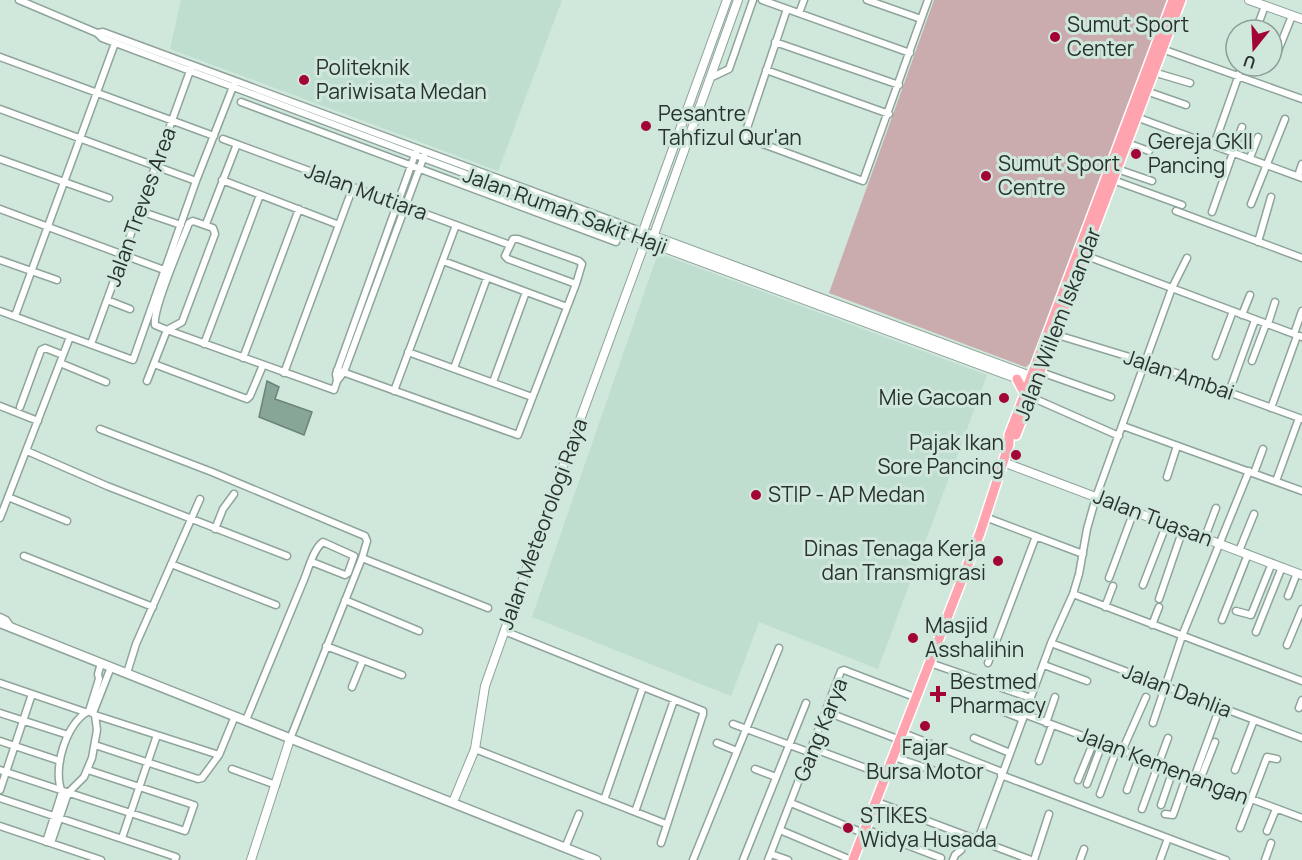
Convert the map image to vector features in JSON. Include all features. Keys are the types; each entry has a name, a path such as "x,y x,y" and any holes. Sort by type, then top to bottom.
{"highway":[{"name":"Jalan Willem Iskandar","path":"852,860 887,776 985,518 1009,444 1015,437 1035,375 1173,0"},
{"name":"Jalan Willem Iskandar","path":"1035,375 1054,334 1181,0"},
{"path":"1028,395 1019,375 1035,375"}],"main road":[{"path":"3,624 596,860"}],"street":[{"name":"Jalan Rumah Sakit Haji","path":"19,0 97,33 102,38 173,61"},
{"path":"643,248 641,235 727,0"},
{"path":"643,248 652,239 738,0"},
{"path":"710,78 729,69 753,0"},
{"path":"762,0 910,53"},
{"path":"799,13 804,0"},
{"path":"867,0 921,19"},
{"path":"787,9 744,137 863,181 889,114 928,0"},
{"path":"1249,0 1302,19"},
{"path":"1260,18 1265,6"},
{"path":"1284,37 1292,15"},
{"name":"Jalan Rumah Sakit Haji","path":"97,33 104,32 191,68 620,231 641,235"},
{"path":"776,42 899,85"},
{"path":"15,316 115,43"},
{"path":"721,49 734,53"},
{"path":"1162,49 1224,71"},
{"path":"0,57 214,136"},
{"name":"Jalan Treves Area","path":"91,344 191,68"},
{"path":"766,70 889,114"},
{"path":"1154,72 1190,83"},
{"path":"1214,145 1238,78"},
{"path":"1244,78 1302,99"},
{"path":"0,311 133,360 196,182 234,84"},
{"path":"1146,91 1186,105"},
{"path":"692,98 701,101"},
{"path":"241,102 616,242 620,231"},
{"path":"0,109 196,182"},
{"path":"1136,117 1300,177 1302,164"},
{"path":"1251,204 1285,119"},
{"path":"1212,212 1242,127"},
{"path":"1250,159 1258,137"},
{"name":"Jalan Mutiara","path":"223,139 510,245 516,239 579,261 582,264 576,284"},
{"path":"1127,142 1149,151"},
{"path":"206,224 237,144"},
{"path":"341,371 397,203 417,152"},
{"name":"Jalan Rumah Sakit Haji","path":"424,155 1019,375 1035,375"},
{"path":"147,381 167,330 181,323 215,234 213,228 193,221 189,223 154,321 158,326 167,330 190,338 204,344 332,390 406,207 424,155"},
{"path":"0,159 110,198"},
{"path":"1117,169 1152,181"},
{"path":"222,180 339,225"},
{"path":"1113,180 1182,205"},
{"path":"284,373 353,187"},
{"path":"204,344 260,195"},
{"path":"1258,242 1271,197"},
{"path":"0,209 164,270"},
{"path":"243,358 298,209"},
{"path":"140,211 181,225"},
{"path":"1176,211 1302,258"},
{"path":"394,390 456,225"},
{"path":"341,371 517,436 576,284 508,260 505,256 510,245"},
{"name":"Jalan Meteorologi Raya","path":"453,802 475,749 485,686 643,248"},
{"path":"1084,255 1298,336"},
{"path":"978,840 1023,716 1072,594 1096,497 1172,288 1187,258"},
{"path":"0,260 57,280"},
{"path":"443,261 567,307"},
{"path":"454,368 487,278"},
{"path":"493,382 526,292"},
{"path":"1242,315 1250,295"},
{"path":"107,300 130,309"},
{"path":"1252,361 1275,302"},
{"path":"1216,356 1233,311"},
{"path":"1271,408 1298,336 1302,311"},
{"path":"1229,392 1255,320"},
{"path":"181,323 190,338"},
{"name":"Jalan Ambai","path":"1054,334 1146,362 1301,417"},
{"path":"0,518 70,337"},
{"path":"20,407 41,350 45,348 63,355"},
{"path":"408,352 532,397"},
{"path":"60,363 106,382"},
{"path":"154,364 247,399 263,365"},
{"path":"1035,375 1111,397"},
{"path":"1028,395 1119,436"},
{"path":"0,406 38,421"},
{"path":"1276,482 1301,417"},
{"path":"1123,426 1302,491"},
{"path":"100,429 364,535 366,540 362,558 290,739 251,860"},
{"path":"1167,477 1177,446"},
{"path":"1153,723 1182,636 1218,543 1263,449"},
{"path":"27,451 190,520 286,556"},
{"name":"Jalan Tuasan","path":"1003,462 1299,574"},
{"path":"215,529 234,494"},
{"path":"8,497 67,521"},
{"path":"127,673 136,644 200,499"},
{"path":"1205,537 1216,508"},
{"path":"1108,578 1134,511"},
{"path":"1222,620 1254,514"},
{"path":"985,518 1083,554"},
{"path":"1143,585 1167,523"},
{"path":"1159,599 1183,529"},
{"path":"988,663 1036,536"},
{"path":"246,720 312,562 322,542 354,556 348,573 345,575 312,562"},
{"path":"24,556 153,607"},
{"path":"362,558 488,608"},
{"path":"1236,612 1251,615 1272,563"},
{"path":"171,564 276,605"},
{"path":"1256,632 1282,567"},
{"path":"1288,596 1299,574"},
{"path":"1105,607 1113,586"},
{"path":"1072,594 1302,681"},
{"path":"345,600 419,631"},
{"path":"1152,625 1159,607"},
{"path":"1287,645 1302,609"},
{"path":"504,631 703,713 661,843"},
{"name":"Jalan Dahlia","path":"1051,643 1302,738"},
{"path":"326,646 402,675"},
{"path":"694,860 779,648"},
{"path":"352,687 363,660"},
{"path":"101,663 98,674 102,680"},
{"path":"930,663 1031,698"},
{"path":"1044,665 1087,681"},
{"path":"102,680 108,678 111,667"},
{"name":"Gang Karya","path":"769,857 843,670 916,698"},
{"path":"65,793 58,784 60,761 68,735 91,712 102,680"},
{"path":"0,683 219,755"},
{"path":"604,800 643,687"},
{"path":"0,790 3,771 15,746 32,694"},
{"path":"1100,794 1146,696"},
{"path":"1038,761 1055,697"},
{"path":"635,812 674,700"},
{"path":"1299,708 1302,700"},
{"path":"743,860 806,703"},
{"name":"Jalan Kemenangan","path":"985,704 1049,724 1302,818"},
{"path":"1197,779 1220,707"},
{"path":"48,842 65,793 79,784 88,770 97,730 91,712"},
{"path":"0,713 68,735"},
{"path":"832,714 902,736 1226,860"},
{"path":"95,744 198,779 205,776 219,755 235,716"},
{"path":"1235,770 1254,720"},
{"path":"733,724 789,745 812,750 887,776"},
{"path":"122,838 157,735"},
{"path":"974,738 1010,753"},
{"path":"1142,809 1168,738"},
{"path":"0,741 60,761"},
{"path":"1078,780 1094,741"},
{"path":"1197,779 1215,742"},
{"path":"717,743 737,751"},
{"path":"1087,784 1102,744"},
{"path":"475,749 666,824"},
{"path":"894,757 934,771"},
{"path":"1240,828 1267,757 1277,759"},
{"path":"1127,790 1139,758"},
{"path":"232,769 276,785"},
{"path":"755,769 776,777"},
{"path":"3,771 185,831 194,805 88,770"},
{"path":"1161,805 1173,770"},
{"path":"1165,814 1173,814 1186,775"},
{"path":"0,798 176,857 175,860"},
{"path":"877,801 1032,860 1049,814"},
{"path":"791,803 941,858"},
{"path":"1268,831 1276,809"},
{"path":"565,848 579,814"},
{"path":"0,826 101,860"},
{"path":"780,830 852,860"},
{"path":"954,860 967,836"},
{"path":"1160,860 1168,838"},
{"path":"1265,860 1271,843"},
{"path":"1080,860 1084,849"},
{"path":"769,857 788,860"}],"shaded area":[{"path":"181,0 562,0 498,171 170,49"},
{"name":"Sumut Sport Centre","path":"934,0 1169,0 1030,364 1025,367 829,293"},
{"name":"STIP - AP Medan","path":"658,253 987,375 878,669 759,622 731,696 532,617"},
{"path":"267,381 279,387 275,399 312,412 304,435 259,417"}],"place":[{"name":"Sumut Sport Center","path":"1055,37"},
{"name":"Politeknik Pariwisata Medan","path":"304,80"},
{"name":"Pesantre Tahfizul Qur'an","path":"646,126"},
{"name":"Gereja GKII Pancing","path":"1136,154"},
{"name":"Sumut Sport Centre","path":"986,176"},
{"name":"Mie Gacoan","path":"1004,398"},
{"name":"Pajak Ikan Sore Pancing","path":"1016,455"},
{"name":"STIP - AP Medan","path":"756,495"},
{"name":"Dinas Tenaga Kerja dan Transmigrasi","path":"998,561"},
{"name":"Masjid Asshalihin","path":"913,638"},
{"name":"Bestmed Pharmacy","path":"938,694"},
{"name":"Fajar Bursa Motor","path":"925,726"},
{"name":"STIKES Widya Husada","path":"848,828"}]}
